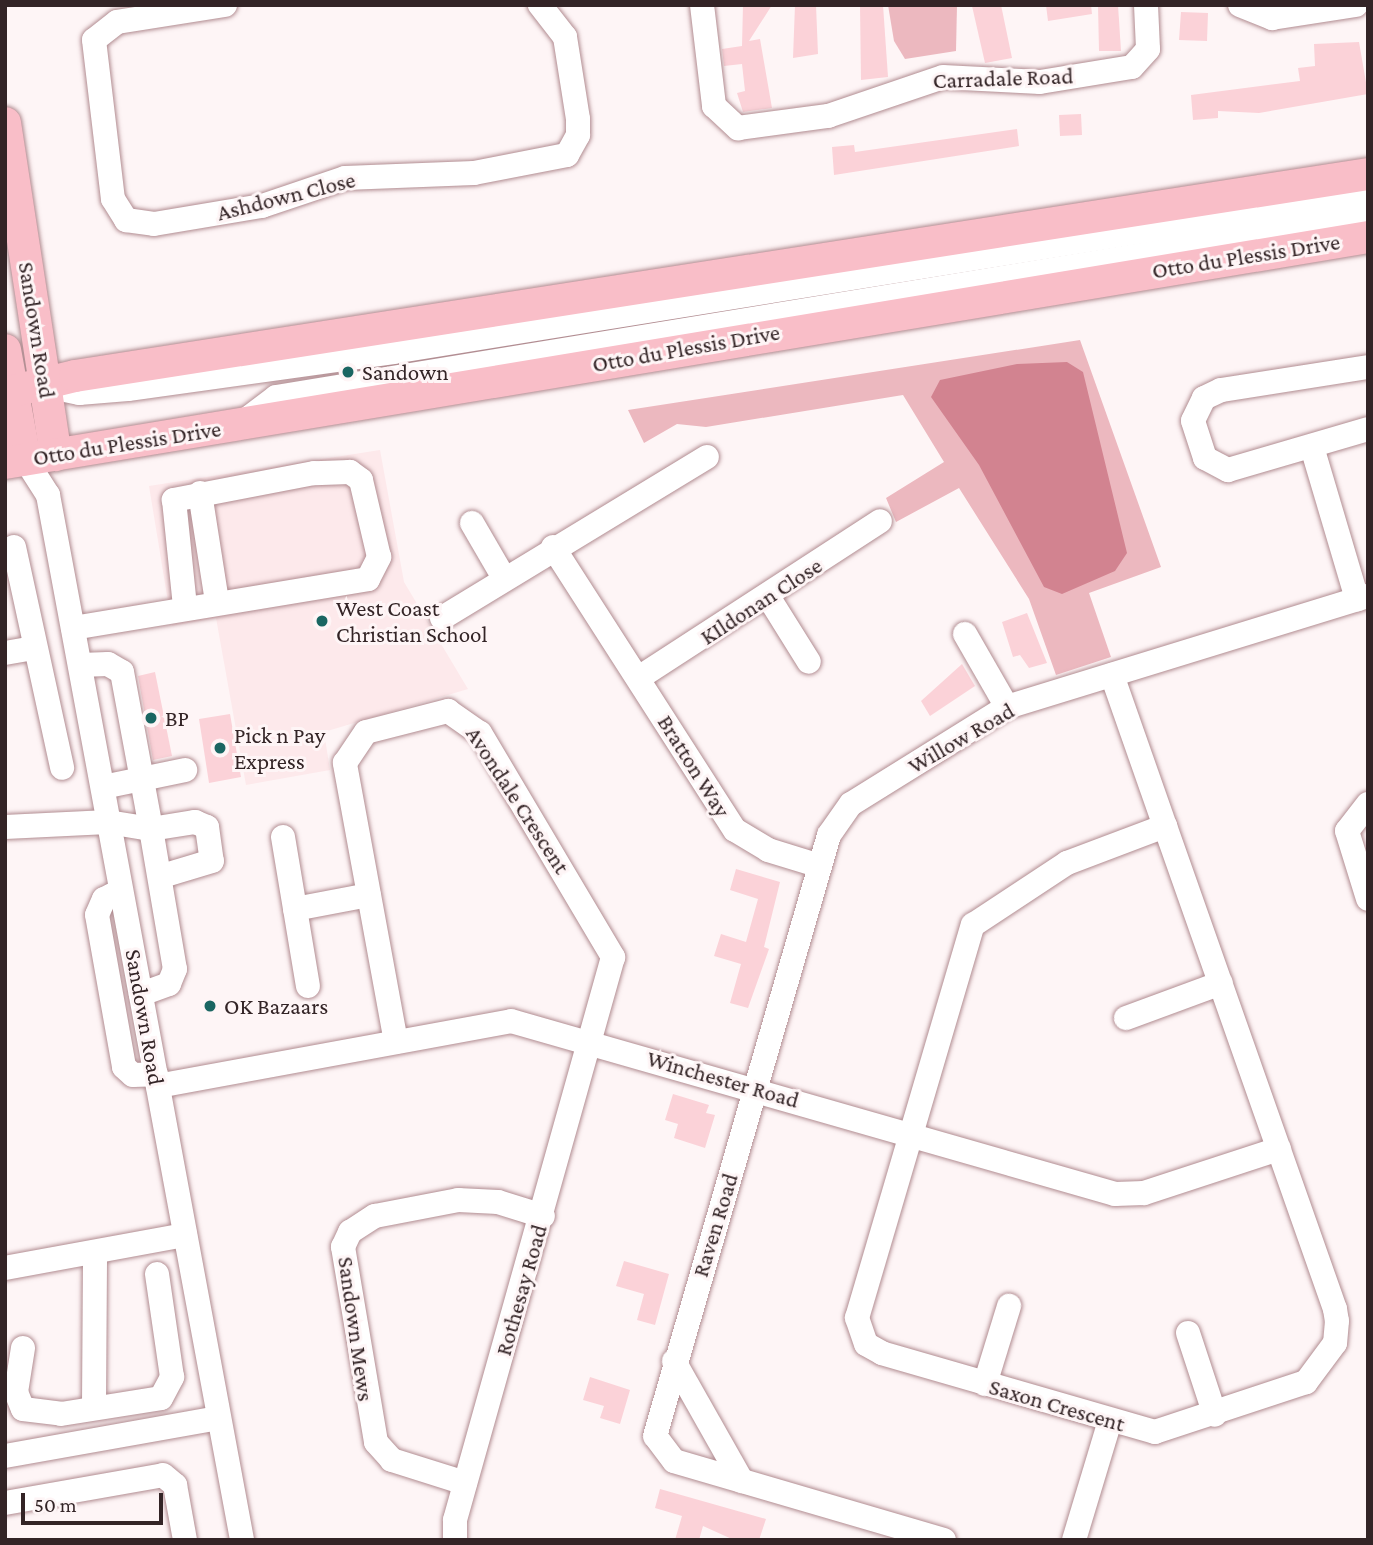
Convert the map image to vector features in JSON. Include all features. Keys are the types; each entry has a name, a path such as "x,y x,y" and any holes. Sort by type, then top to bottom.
{"main road":[{"name":"Sandown Road","path":"5,123 46,386 29,459"},
{"path":"9,393 651,284 1368,174"},
{"name":"Otto du Plessis Drive","path":"29,459 1368,237"},
{"name":"Sandown Road","path":"5,350 9,393 29,459"}],"street":[{"name":"Ashdown Close","path":"226,5 117,22 94,40 113,198 126,220 154,224 262,206 345,178 474,173 567,155 578,127 565,37 540,5"},
{"name":"Carradale Road","path":"702,5 714,106 738,128 828,116 943,77 1040,82 1132,67 1148,49 1146,5"},
{"path":"1240,5 1272,18 1356,5"},
{"path":"46,386 79,393 128,389 393,352 1368,195"},
{"path":"239,425 276,397 1368,218"},
{"path":"1368,367 1221,390 1195,413 1200,450 1220,468 1244,468 1368,429"},
{"path":"1312,447 1363,597"},
{"path":"442,618 553,547 707,457"},
{"name":"Sandown Road","path":"29,459 48,495 242,1540"},
{"path":"73,628 185,607 368,579 379,557 365,488 349,472 200,493 172,504 185,607"},
{"path":"200,493 217,602"},
{"name":"KIldonan Close","path":"639,677 769,598 880,522"},
{"path":"472,523 504,578"},
{"path":"14,547 62,768"},
{"name":"Bratton Way","path":"553,547 605,622 735,830 768,850 820,866"},
{"name":"Willow Road","path":"756,1090 820,866 835,824 851,804 1007,707 1363,597"},
{"path":"769,598 809,662"},
{"path":"965,634 1007,707"},
{"path":"5,653 34,648"},
{"path":"80,664 121,670 162,876 174,976 142,999 114,1011"},
{"name":"Saxon Crescent","path":"1112,675 1335,1309 1335,1343 1300,1386 1155,1433 874,1349 858,1327 911,1133 973,925 1000,901 1067,863 1165,826"},
{"name":"Avondale Crescent","path":"396,1042 344,769 348,751 366,732 437,711 458,714 480,733 609,943 612,972 594,1041"},
{"path":"103,787 185,770"},
{"path":"1368,804 1347,831 1368,899"},
{"path":"5,827 108,822 151,830 195,822 207,827 212,861 162,876"},
{"path":"283,837 307,986"},
{"path":"120,891 101,903 100,935 114,1011 126,1071 157,1080"},
{"path":"295,909 369,895"},
{"path":"100,935 129,928"},
{"path":"1126,1018 1221,983"},
{"name":"Winchester Road","path":"157,1080 511,1021 594,1041 1124,1195 1279,1149"},
{"name":"Rothesay Road","path":"455,1540 465,1483 594,1041"},
{"name":"Raven Road","path":"756,1090 655,1422 657,1446 674,1461 944,1540"},
{"name":"Sandown Mews","path":"465,1483 392,1460 376,1442 343,1247 350,1232 376,1216 458,1200 498,1202 543,1216"},
{"path":"5,1268 186,1235"},
{"path":"94,1404 95,1252"},
{"path":"23,1348 16,1392 23,1409 61,1415 94,1404 155,1400 170,1388 157,1274"},
{"path":"985,1384 1009,1306"},
{"path":"1188,1334 1214,1415"},
{"path":"674,1361 742,1481"},
{"path":"5,1456 218,1418"},
{"path":"1074,1540 1110,1421"},
{"path":"5,1503 163,1475 175,1485 186,1540"}],"shaded area":[{"path":"888,5 957,5 956,51 905,59 894,41"},
{"path":"1080,340 1161,567 1089,593 1111,657 1056,675 1029,599 959,488 896,522 886,498 944,462 903,395 706,427 677,424 644,443 628,410"},
{"path":"1067,362 1083,372 1127,553 1115,571 1062,594 1044,587 979,465 931,397 940,380 1017,364"},
{"name":"West Coast Christian School","path":"380,450 404,582 468,689 324,732 330,770 246,785 216,618 172,626 149,486"}],"building":[{"path":"743,5 772,5 749,41 760,39 772,108 743,112 737,93 745,91 742,64 724,66 722,49 742,46"},
{"path":"795,5 816,5 818,54 793,58"},
{"path":"860,5 883,5 888,77 861,80"},
{"path":"1001,5 1012,58 985,63 972,6"},
{"path":"1046,5 1091,5 1092,14 1048,21"},
{"path":"1098,5 1118,5 1121,51 1099,51"},
{"path":"1181,12 1208,13 1207,41 1179,40"},
{"path":"1359,42 1368,94 1259,113 1218,111 1218,118 1193,120 1191,95 1300,81 1298,68 1315,66 1314,44"},
{"path":"1081,114 1082,135 1060,136 1059,115"},
{"path":"1017,129 1019,146 834,175 832,147 854,145 855,152"},
{"path":"1027,613 1047,663 1029,668 1020,655 1013,657 1002,622"},
{"path":"962,664 975,686 930,716 921,701"},
{"path":"155,672 172,756 153,760 138,676"},
{"name":"Pick n Pay Express","path":"230,714 241,777 209,783 199,719"},
{"path":"736,869 780,882 764,947 769,949 748,1008 730,1003 741,964 714,956 721,934 746,942 758,899 730,890"},
{"path":"673,1094 709,1105 706,1113 715,1115 705,1148 674,1138 678,1124 665,1120"},
{"path":"624,1261 669,1274 655,1325 637,1320 644,1294 616,1286"},
{"path":"590,1377 630,1390 620,1424 600,1418 604,1406 583,1400"},
{"path":"660,1489 766,1519 759,1540 734,1540 703,1526 699,1540 675,1540 682,1516 655,1508"}],"place":[{"name":"Sandown","path":"348,372"},
{"name":"West Coast Christian School","path":"322,621"},
{"name":"BP","path":"151,718"},
{"name":"Pick n Pay Express","path":"220,748"},
{"name":"OK Bazaars","path":"210,1006"}]}
